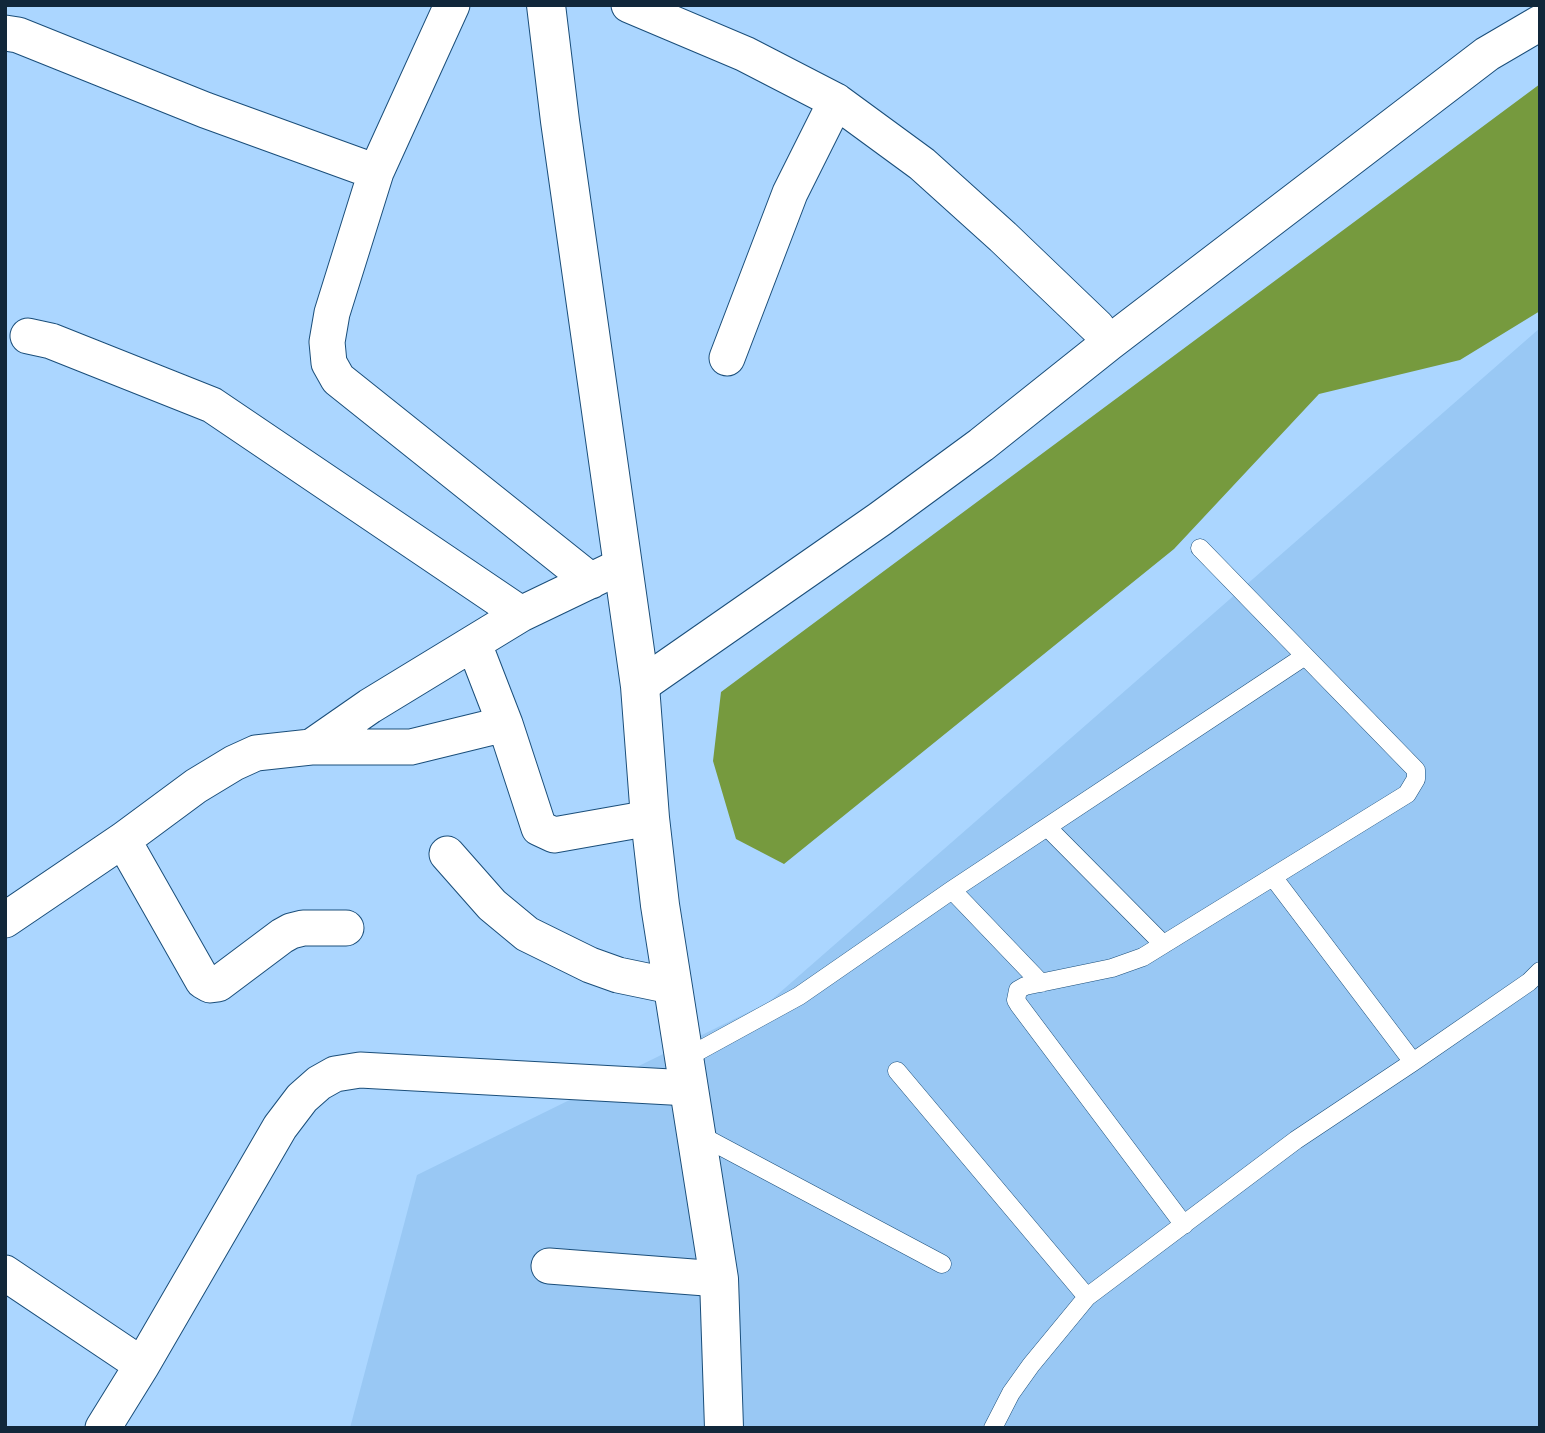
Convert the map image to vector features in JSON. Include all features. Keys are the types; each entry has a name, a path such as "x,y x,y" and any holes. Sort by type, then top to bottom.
{"street":[{"path":"452,5 376,172 332,313 327,342 329,363 338,379 606,573"},
{"path":"546,5 606,573 639,686 650,818 671,986 719,1279 724,1428"},
{"path":"629,5 745,54 836,102 922,164 1097,327"},
{"path":"639,686 880,519 981,445 1109,343 1488,54 1540,23"},
{"path":"5,33 60,51 205,110 376,172"},
{"path":"727,358 790,193 836,102"},
{"path":"28,336 51,341 212,405 521,614"},
{"path":"311,747 370,706 521,614 606,573"},
{"path":"474,644 505,724 539,828 554,835 650,818"},
{"path":"11,908 123,840 196,786 234,763 256,754 311,747 426,746 505,724"},
{"path":"123,840 203,981 210,985 218,984 291,931 303,928 346,928"},
{"path":"447,855 492,905 527,934 590,965 618,975 671,986"},
{"path":"103,1428 280,1126 302,1098 319,1083 335,1074 360,1070 686,1073"},
{"path":"549,1266 719,1279"},
{"path":"5,1273 142,1365"}],"lane":[{"path":"1185,1224 1019,1006 1016,1000 1018,990 1025,986 1112,968 1143,957 1407,794 1416,779 1416,770 1200,548"},
{"path":"686,1073 952,890 1305,656"},
{"path":"1046,827 1163,944"},
{"path":"1273,877 1413,1062"},
{"path":"952,890 1041,983"},
{"path":"993,1428 1011,1393 1031,1365 1087,1297 1296,1140 1529,982 1540,971"},
{"path":"897,1071 1087,1297"},
{"path":"696,1133 942,1264"}],"shaded area":[{"path":"1540,84 1540,311 1460,360 1319,394 1174,549 784,864 736,839 713,761 721,692"},
{"path":"1540,328 1540,1428 350,1428 417,1175 769,1002"}]}
